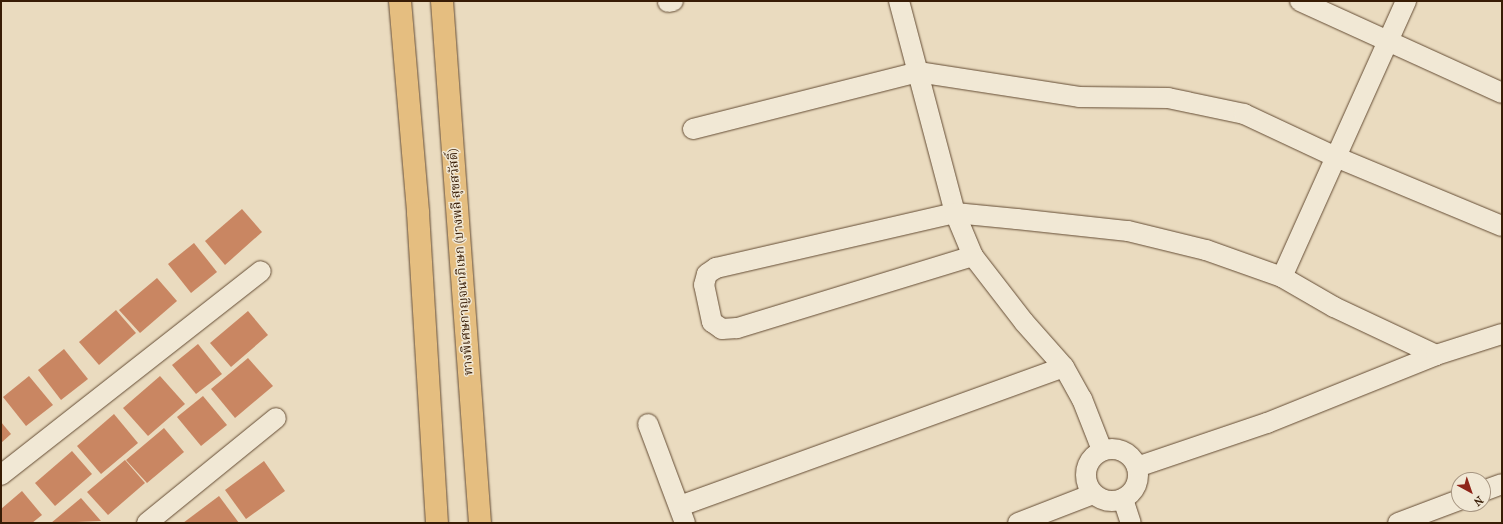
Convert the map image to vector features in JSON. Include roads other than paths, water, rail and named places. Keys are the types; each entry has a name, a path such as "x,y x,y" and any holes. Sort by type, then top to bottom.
{"highway":[{"path":"400,1 418,213 437,523"},
{"name":"ทางพิเศษกาญจนาภิเษก (บางพลี-สุขสวัสดิ์)","path":"442,1 480,523"},
{"path":"446,46 449,1"}],"street":[{"path":"899,1 955,214 973,256 1024,322 1064,367 1082,399 1102,450"},
{"path":"1300,1 1387,43 1502,93"},
{"path":"1282,277 1406,1"},
{"path":"693,129 918,72 1079,97 1168,98 1207,104 1244,114 1336,157 1502,226"},
{"path":"973,256 737,328 722,329 712,322 704,285 708,274 716,268 955,214 1128,231 1206,250 1282,277 1334,307 1436,355"},
{"path":"1,475 261,271"},
{"path":"1137,467 1267,424 1436,355 1502,334"},
{"path":"648,424 682,515 1064,367"},
{"path":"147,523 276,418"},
{"path":"1102,450 1121,450 1137,467 1137,483 1123,498 1107,501 1093,494 1085,472 1092,458 1102,450"},
{"path":"1491,488 1502,484"},
{"path":"1018,523 1093,494"},
{"path":"1123,498 1131,523"},
{"path":"1398,523 1451,503"}]}
